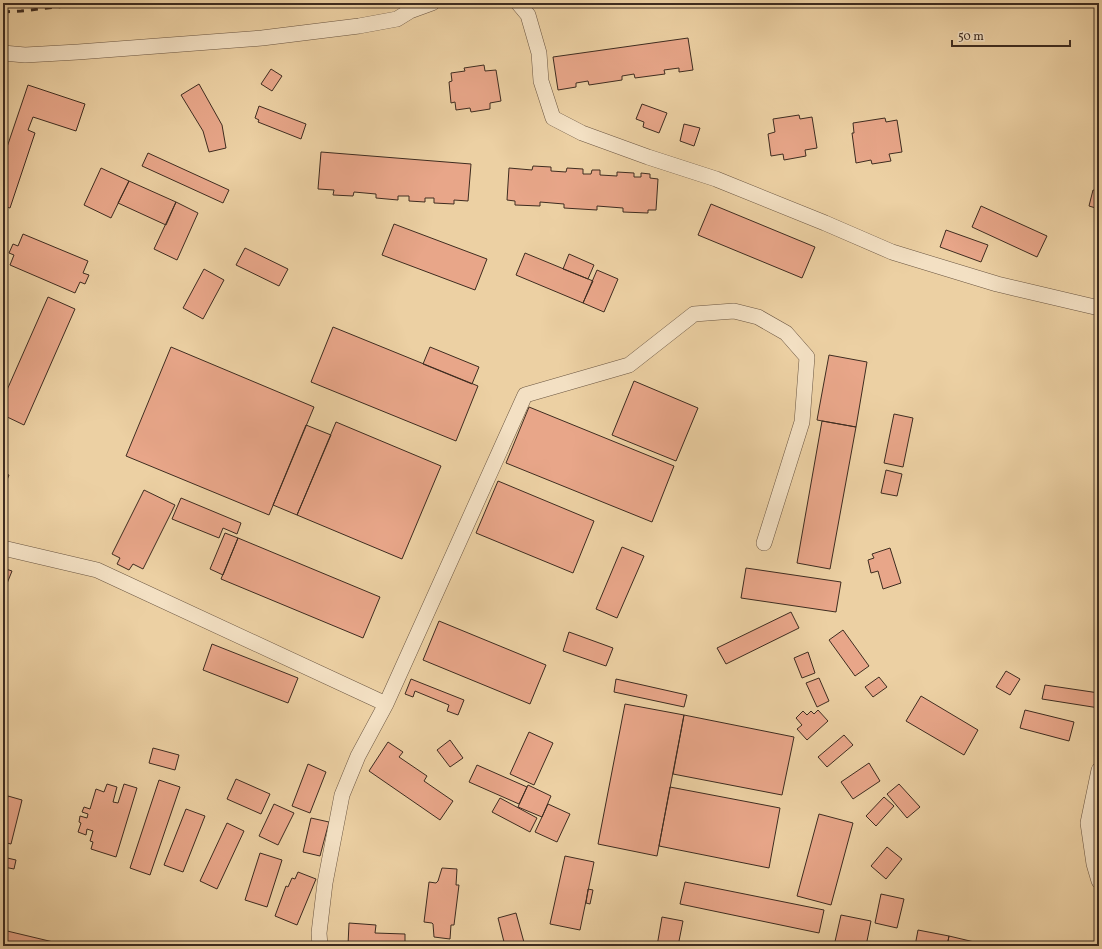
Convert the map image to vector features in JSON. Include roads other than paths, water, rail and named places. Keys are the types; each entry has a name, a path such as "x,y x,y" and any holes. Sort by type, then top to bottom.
{"street":[{"path":"3,53 25,55 78,52 262,38 397,20 410,11 432,3"},
{"path":"518,3 528,15 539,53 541,81 553,118 576,130 648,157 716,179 892,252 997,284 1099,308"},
{"path":"320,946 319,934 325,883 342,795 358,756 386,704 525,395 629,365 694,314 734,311 758,317 786,333 807,357 802,422 764,543"},
{"path":"3,548 97,570 386,704"},
{"path":"1099,770 1088,823 1094,864 1099,881"}],"railway":[{"path":"3,12 93,3"}]}
